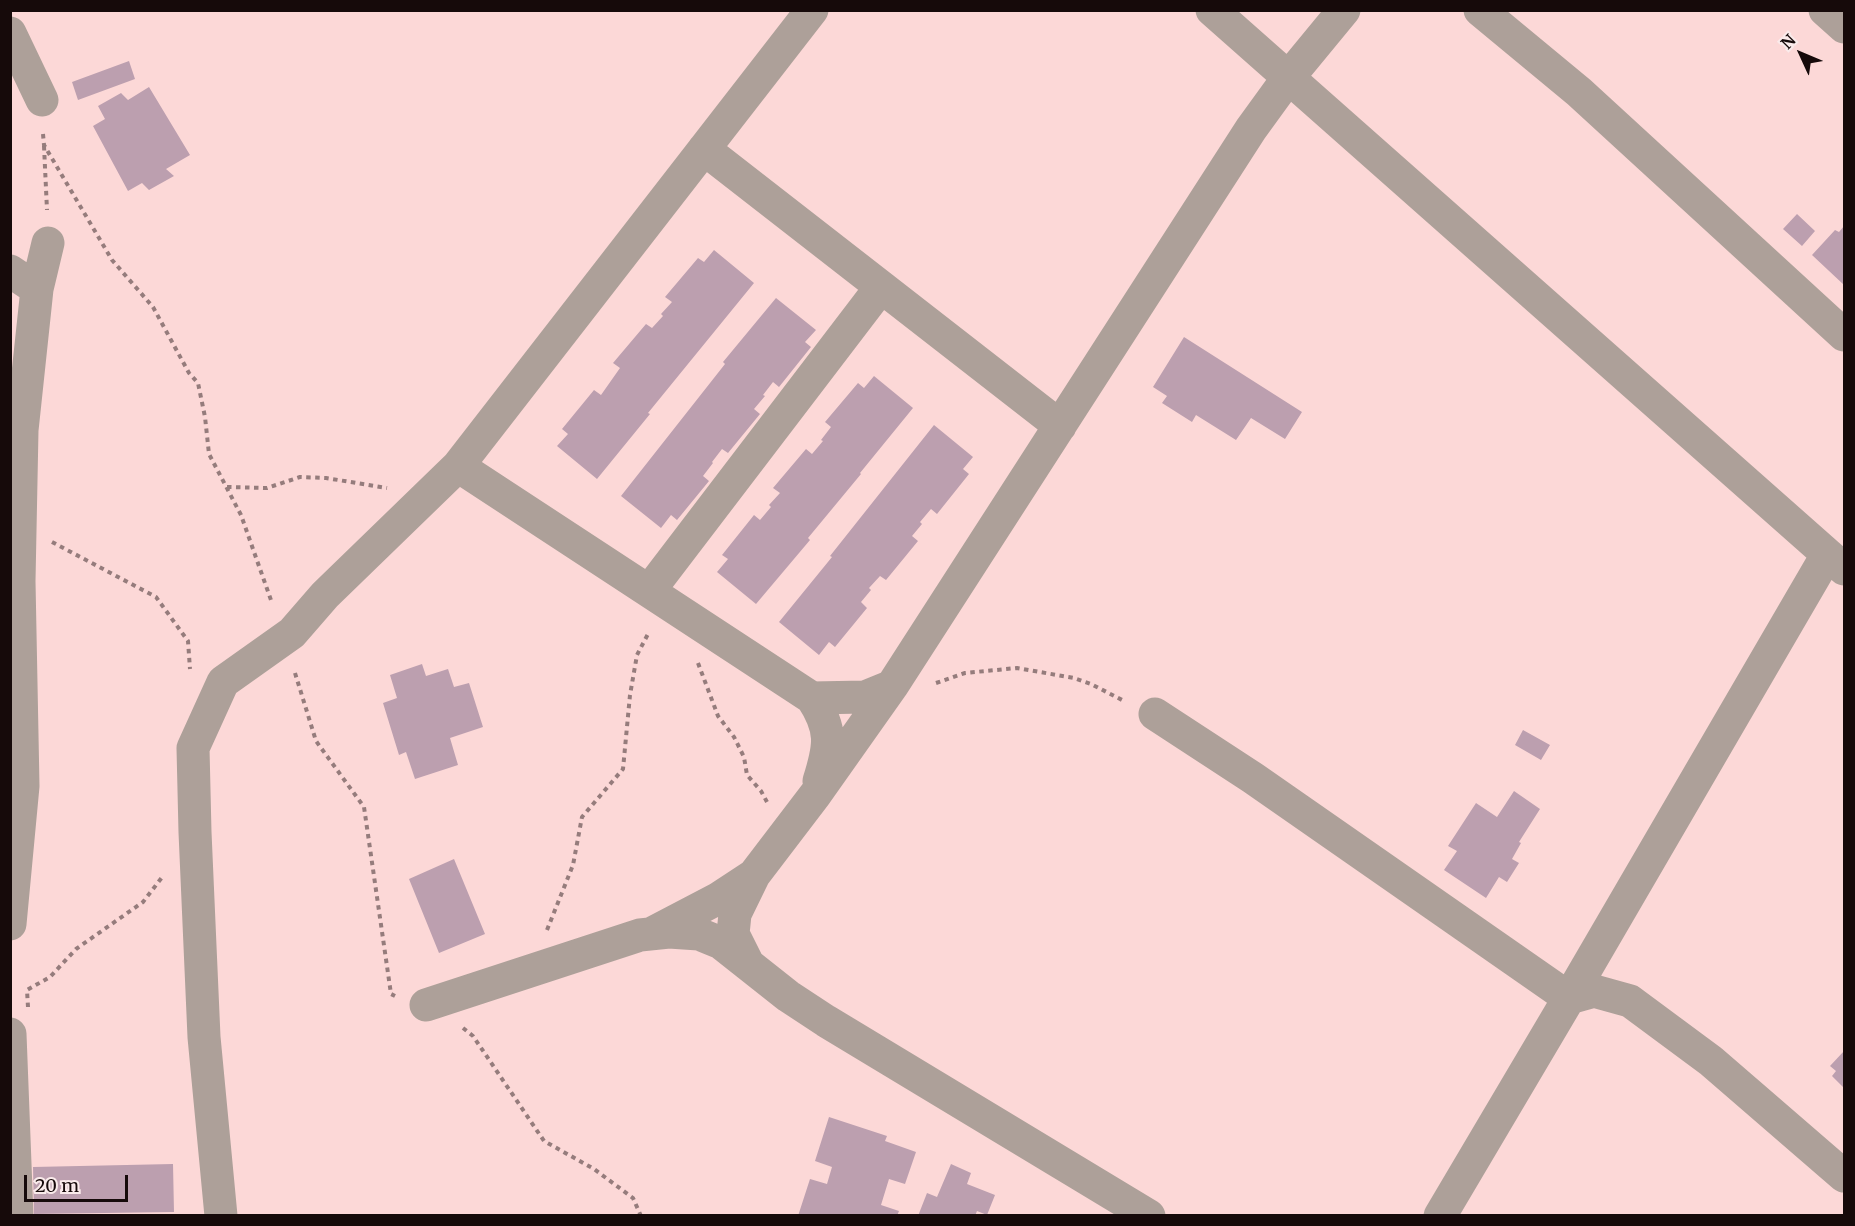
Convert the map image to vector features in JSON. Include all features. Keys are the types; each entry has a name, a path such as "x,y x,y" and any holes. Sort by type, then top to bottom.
{"street":[{"path":"221,1215 204,1036 195,832 194,747 224,682 292,633 326,595 458,466 812,10"},
{"path":"1212,10 1836,562 1569,998 1440,1215"},
{"path":"747,962 734,934 734,924 735,914 754,875 815,795 892,686 1251,129 1288,78 1344,10"},
{"path":"1480,10 1579,92 1845,334"},
{"path":"1825,10 1845,27"},
{"path":"10,33 42,100"},
{"path":"704,149 1060,426"},
{"path":"10,924 23,786 20,524 22,430 37,289 48,243"},
{"path":"10,271 37,289"},
{"path":"649,591 881,287"},
{"path":"458,466 812,698 824,717 828,751 815,795"},
{"path":"812,698 865,697 892,686"},
{"path":"1155,714 1253,778 1569,998"},
{"path":"652,933 719,898 754,875"},
{"path":"426,1005 640,935 669,932 699,934 721,943 788,996 826,1021 1149,1215"},
{"path":"1569,998 1594,991 1630,1001 1711,1061 1845,1176"},
{"path":"17,1215 19,1022"}],"path":[{"path":"42,100 48,243"},
{"path":"44,145 112,260 153,307 189,373 198,383 209,454 241,515 285,638 316,741 364,807 391,994 426,1005 447,1016 473,1036 544,1141 594,1169 633,1198 640,1215"},
{"path":"227,487 267,488 300,477 326,478 429,493"},
{"path":"20,524 156,597 188,641 190,676"},
{"path":"524,973 539,951 573,865 582,817 623,769 630,695 637,655 655,620 649,591"},
{"path":"697,623 698,666 718,716 735,737 744,758 747,775 761,791 771,811 779,843"},
{"path":"892,686 909,683 931,685 965,673 1017,668 1083,681 1155,714"},
{"path":"19,1022 27,990 50,977 76,949 143,902 195,832"}],"building":[{"path":"129,61 135,79 78,100 72,82"},
{"path":"149,87 190,155 166,169 174,176 149,190 142,183 128,191 93,126 105,119 98,106 121,93 128,100"},
{"path":"1797,214 1815,231 1802,246 1783,229"},
{"path":"1844,226 1844,285 1812,255 1835,230 1839,232"},
{"path":"714,250 754,283 597,479 557,446 568,434 562,429 594,390 601,395 620,368 613,363 646,324 652,328 663,316 661,314 672,302 665,297 698,258 704,262"},
{"path":"776,298 816,330 805,342 811,347 779,387 773,382 754,409 760,414 728,453 722,449 703,476 709,481 677,520 671,515 661,528 621,496 725,364 723,362"},
{"path":"1184,337 1302,412 1285,439 1251,418 1236,440 1196,415 1192,422 1162,403 1167,396 1153,387"},
{"path":"874,376 913,408 808,538 810,540 756,604 717,572 728,559 722,555 754,515 760,520 771,507 769,505 780,493 773,488 806,449 812,454 823,441 821,440 831,427 825,422 858,383 864,388"},
{"path":"934,425 973,457 963,469 969,474 937,514 931,509 920,522 922,524 912,536 918,541 886,580 880,576 869,588 871,590 861,602 867,608 835,647 829,642 819,655 779,622"},
{"path":"422,664 426,676 448,669 454,687 469,683 483,727 450,738 458,765 415,779 406,752 399,755 383,703 397,698 390,675"},
{"path":"1523,730 1550,745 1541,760 1515,745"},
{"path":"1514,791 1540,809 1519,842 1521,843 1512,859 1519,863 1507,882 1499,877 1486,898 1444,870 1457,851 1448,846 1476,803 1497,817"},
{"path":"454,859 485,934 439,953 409,879"},
{"path":"1844,1051 1844,1088 1832,1076 1836,1071 1830,1066"},
{"path":"829,1117 887,1136 885,1141 916,1152 905,1184 889,1179 881,1205 899,1211 897,1216 798,1216 810,1179 827,1184 832,1167 815,1161"},
{"path":"173,1164 174,1212 34,1214 33,1167"},
{"path":"951,1164 971,1173 967,1184 995,1195 987,1215 977,1211 975,1216 918,1216 927,1193 937,1197"}]}
